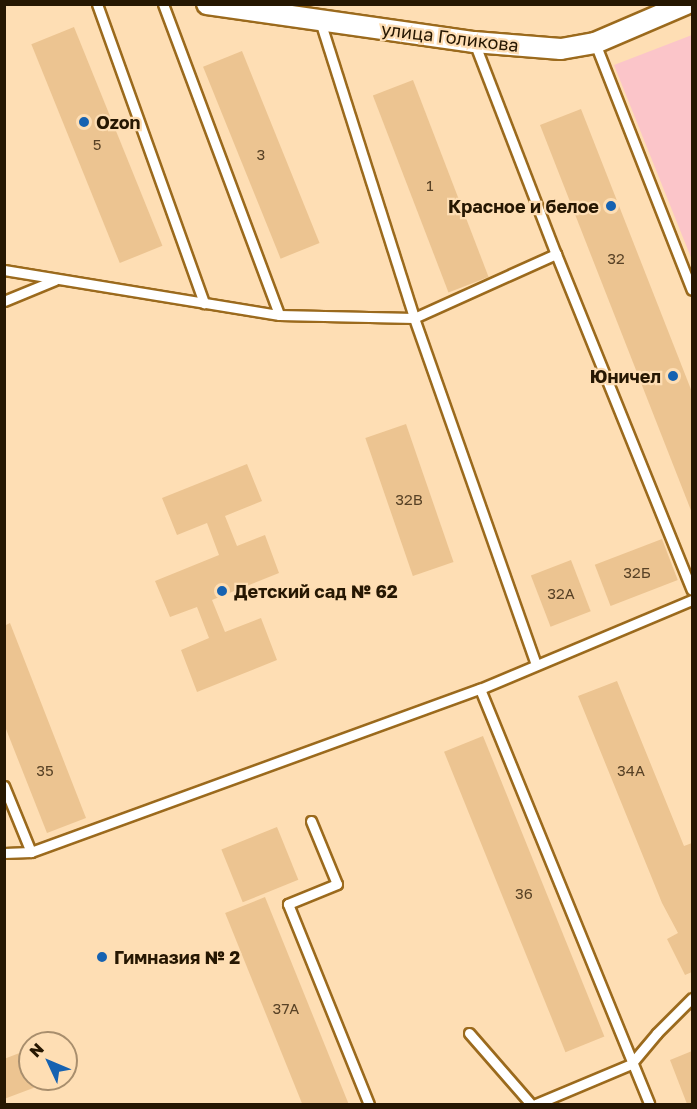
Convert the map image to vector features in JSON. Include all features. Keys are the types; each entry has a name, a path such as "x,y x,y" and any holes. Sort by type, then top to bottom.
{"street":[{"name":"улица Голикова","path":"207,4 250,8 474,42 561,50 595,43 686,4"}],"lane":[{"path":"97,4 204,303"},
{"path":"163,4 279,315"},
{"path":"320,20 414,318 536,664"},
{"path":"474,42 556,254 693,590"},
{"path":"595,43 693,290"},
{"path":"4,270 279,315 414,318 556,254"},
{"path":"4,301 58,279"},
{"path":"4,853 31,852 480,689 693,600"},
{"path":"480,689 649,1104"},
{"path":"4,786 31,852"},
{"path":"311,821 337,884 288,904 369,1104"},
{"path":"536,1104 631,1064 657,1033 693,998"},
{"path":"469,1033 531,1104"}],"shaded area":[{"path":"692,35 692,260 614,65"}],"building":[{"path":"74,27 162,246 120,263 31,44"},
{"path":"242,51 320,243 281,259 203,67"},
{"path":"413,80 489,277 448,292 373,95"},
{"path":"581,109 692,392 692,513 540,125"},
{"path":"406,424 454,562 413,576 365,438"},
{"path":"247,464 262,501 225,516 237,546 265,535 279,573 212,600 225,632 261,618 277,660 197,692 181,650 209,638 197,607 170,617 155,581 219,555 207,523 177,535 162,498"},
{"path":"662,539 678,580 611,606 595,565"},
{"path":"571,560 591,611 551,627 531,575"},
{"path":"10,623 86,818 47,833 4,724 4,626"},
{"path":"617,681 684,846 692,843 692,972 685,975 667,939 678,933 662,903 578,696"},
{"path":"483,736 604,1036 565,1052 444,752"},
{"path":"277,827 298,880 243,902 221,849"},
{"path":"265,897 349,1104 302,1104 225,913"},
{"path":"692,1051 692,1104 687,1104 670,1060"},
{"path":"18,1054 18,1091 25,1091 4,1099 4,1059"}],"place":[{"name":"Ozon","path":"84,122"},
{"name":"Красное и белое","path":"611,206"},
{"name":"Юничел","path":"673,376"},
{"name":"Детский сад № 62","path":"222,591"},
{"name":"Гимназия № 2","path":"102,957"}]}
